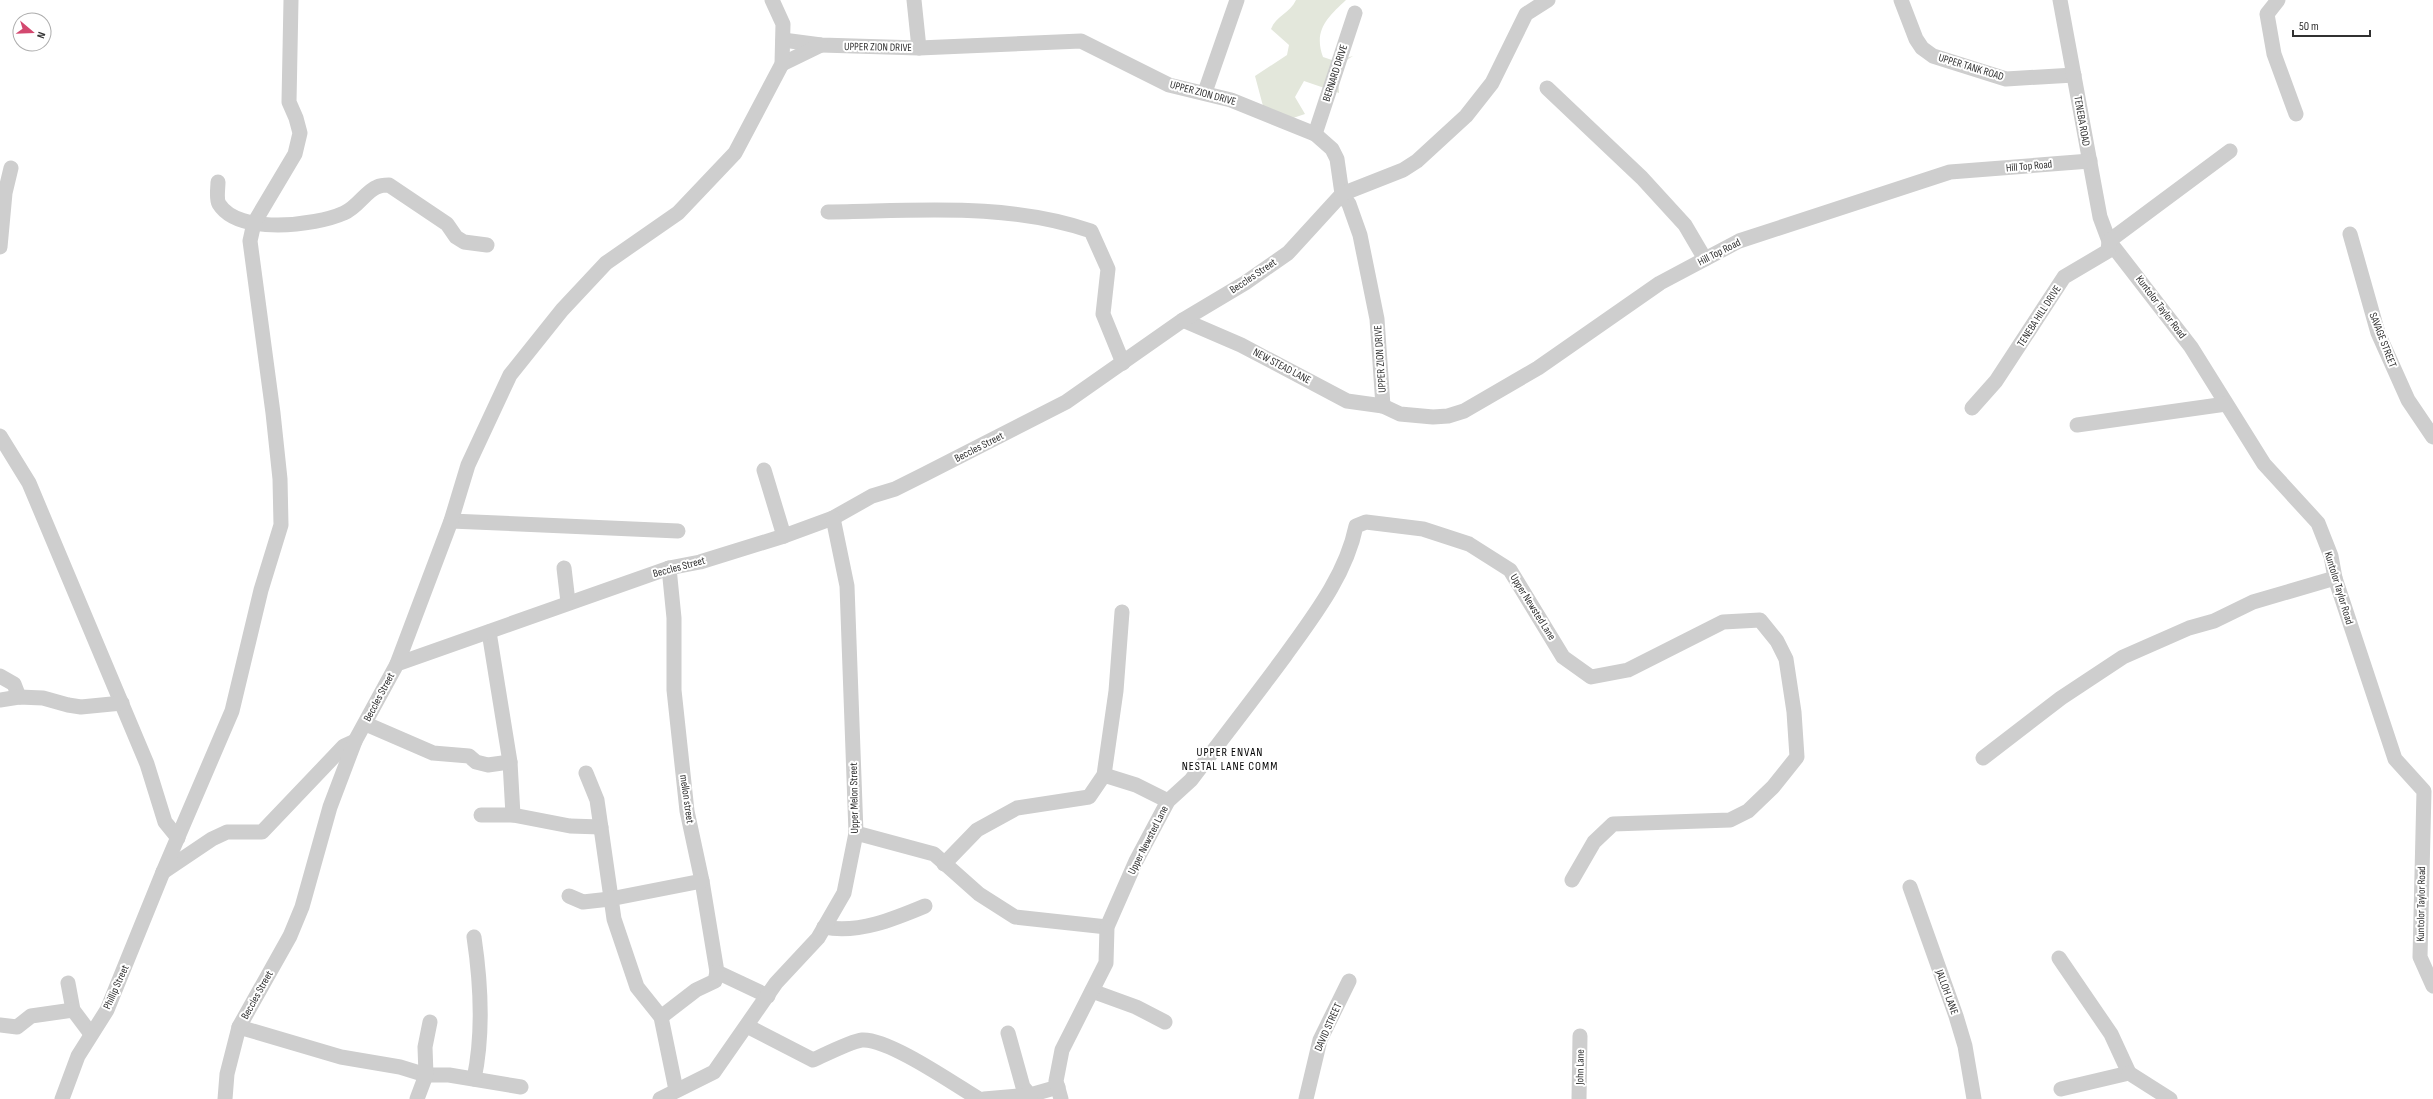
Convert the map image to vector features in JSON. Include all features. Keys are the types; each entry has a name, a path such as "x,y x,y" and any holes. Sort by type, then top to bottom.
{"street":[{"name":"Phillip Street","path":"62,1099 78,1056 107,1010 163,872 232,711 261,590 281,525 280,479 269,377 250,241 254,223 295,154 300,133 296,118 289,102 291,0"},
{"path":"397,664 451,521 479,438 510,375 562,310 606,263 678,213 735,153 782,64 783,24 772,0"},
{"path":"914,0 919,48"},
{"path":"1205,92 1237,0"},
{"path":"1342,194 1403,170 1417,161 1466,116 1492,84 1526,14 1548,0"},
{"name":"UPPER TANK ROAD","path":"1901,0 1916,39 1922,48 1933,56 2006,79 2074,75"},
{"name":"TENEBA ROAD","path":"2060,0 2100,217 2109,240"},
{"path":"2278,0 2267,14 2274,54 2296,114"},
{"name":"BERNARD DRIVE","path":"1315,134 1355,13"},
{"name":"UPPER ZION DRIVE","path":"783,40 821,45 919,48 1081,42 1168,85 1187,91 1205,92 1231,100 1315,134 1332,150 1337,159 1342,194 1349,204 1360,235 1377,319 1383,406"},
{"path":"782,64 821,45"},
{"path":"1547,88 1642,178 1684,225 1705,259"},
{"name":"TENEBA HILL DRIVE","path":"1972,408 1996,382 2064,277 2108,251 2109,240 2230,151"},
{"name":"Hill Top Road","path":"1383,406 1400,414 1433,417 1464,411 1538,368 1660,283 1705,259 1754,236 1950,172 2090,161"},
{"path":"0,247 5,193 11,168"},
{"path":"218,182 218,202 227,213 254,223 292,226 345,213 377,187 389,185 447,224 456,237 464,242 487,245"},
{"name":"Beccles Street","path":"225,1099 227,1074 239,1027 290,936 302,907 330,807 355,741 366,724 397,664 489,632 568,602 669,568 700,562 784,536 833,518 872,496 895,489 1066,402 1183,320 1245,283 1288,253 1342,194"},
{"path":"828,212 1006,211 1072,224 1091,230 1108,269 1103,314 1122,363"},
{"name":"SAVAGE STREET","path":"2350,234 2378,333 2408,400 2433,438"},
{"name":"Kuntolor Taylor Road","path":"2109,240 2191,347 2264,464 2318,523 2331,556 2335,578 2395,759 2424,791 2420,957 2433,986"},
{"name":"NEW STEAD LANE","path":"1183,320 1241,345 1347,401 1383,406"},
{"path":"2077,425 2226,404"},
{"path":"0,436 29,483 147,764 165,822 178,838"},
{"path":"764,470 784,536"},
{"name":"Upper Melon Street","path":"660,1099 714,1072 776,983 818,938 844,893 856,833 848,586 833,518"},
{"path":"451,521 678,531"},
{"name":"Upper Newsted Lane","path":"1060,1093 1056,1081 1062,1050 1106,963 1106,927 1136,861 1168,801 1191,780 1303,631 1332,587 1352,544 1356,526 1366,522 1423,529 1469,544 1510,570 1563,657 1591,676 1628,670 1723,622 1760,620 1777,642 1786,659 1794,712 1796,757 1773,787 1748,811 1730,820 1613,824 1594,842 1572,880"},
{"path":"564,568 568,602"},
{"name":"mellon street","path":"669,568 674,618 675,698 687,811 702,881 717,972"},
{"path":"1983,758 2061,698 2123,657 2189,628 2214,621 2253,602 2335,578"},
{"path":"944,864 977,830 1017,808 1089,797 1104,775 1116,691 1122,612"},
{"path":"489,632 510,762 513,815"},
{"path":"0,676 7,678 14,684 19,697"},
{"path":"0,700 19,697 43,698 68,705 81,706 122,703"},
{"path":"366,724 433,753 469,756 476,762 488,765 510,762"},
{"path":"163,872 212,839 227,832 262,832 344,746 355,741"},
{"path":"586,773 597,800 614,919 637,988 661,1017 676,1090"},
{"path":"1104,775 1136,785 1168,801"},
{"path":"481,815 513,815 570,826 601,827"},
{"path":"856,833 934,854 979,894 1015,917 1106,927"},
{"path":"569,896 584,902 610,899 702,881"},
{"name":"JALLOH LANE","path":"1910,887 1956,1016 1965,1046 1974,1099"},
{"path":"824,927 839,930 869,926 896,918 925,906"},
{"path":"474,937 481,989 477,1065 474,1079"},
{"path":"2059,958 2111,1034 2129,1073 2170,1099"},
{"path":"661,1017 696,990 715,981 717,972 768,996"},
{"name":"DAVID STREET","path":"1306,1099 1320,1040 1349,981"},
{"path":"68,983 73,1010 91,1034"},
{"path":"1092,991 1136,1007 1165,1022"},
{"path":"0,1025 17,1027 31,1016 73,1010"},
{"path":"417,1099 426,1075 425,1047 430,1022"},
{"path":"747,1026 813,1060 861,1040 880,1043 979,1099"},
{"path":"239,1027 306,1049 341,1058 400,1067 426,1075 474,1079 521,1087"},
{"path":"1008,1033 1023,1087 1030,1095"},
{"name":"John Lane","path":"1579,1099 1580,1036"},
{"path":"2061,1089 2129,1073"},
{"path":"984,1099 1060,1093"}],"shaded area":[{"path":"1296,0 1346,0 1333,12 1324,25 1321,32 1320,47 1323,57 1335,61 1353,56 1342,63 1338,77 1339,93 1304,81 1295,97 1305,114 1293,118 1263,106 1255,76 1287,55 1289,45 1271,29 1276,21"}],"district":[{"name":"UPPER ENVAN NESTAL LANE COMM","path":"1230,759"}]}
